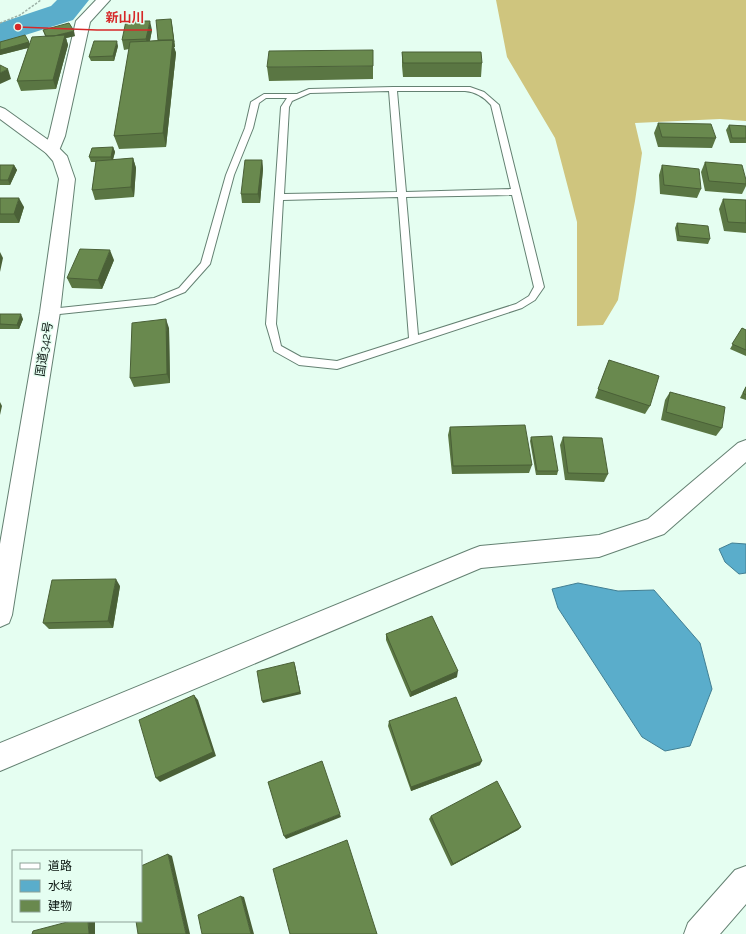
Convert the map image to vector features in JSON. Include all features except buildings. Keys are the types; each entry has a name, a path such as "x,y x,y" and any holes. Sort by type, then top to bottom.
{"main road":[{"path":"52,150 57,136 83,21 102,0"},
{"name":"国道342号","path":"0,112 52,150 61,159 67,179 50,312 0,615"},
{"path":"0,757 480,557 599,546 656,526 746,449"},
{"path":"700,934 746,881"}],"lane":[{"path":"393,89 414,340"},
{"path":"393,89 465,89 477,90 487,95 495,105 539,287 532,298 519,306 337,365 300,361 277,348 271,324 285,107 289,100 297,96 309,91 393,89"},
{"path":"50,312 155,301 182,290 205,264 230,175 249,128 255,102 264,96 297,96"},
{"path":"279,197 516,192"}],"path":[{"path":"0,23 20,15 41,0"}],"shaded area":[{"path":"496,0 746,0 746,121 720,119 635,123 642,153 635,201 618,300 603,325 577,326 577,222 555,138 507,57"}],"water":[{"path":"732,543 746,544 746,573 739,574 725,562 719,549"},
{"path":"578,583 618,591 654,590 700,643 712,689 690,746 665,751 642,737 558,608 552,589"}],"waterway":[{"path":"0,33 62,13 74,0"}],"place":[{"name":"新山川","path":"18,27"}]}
